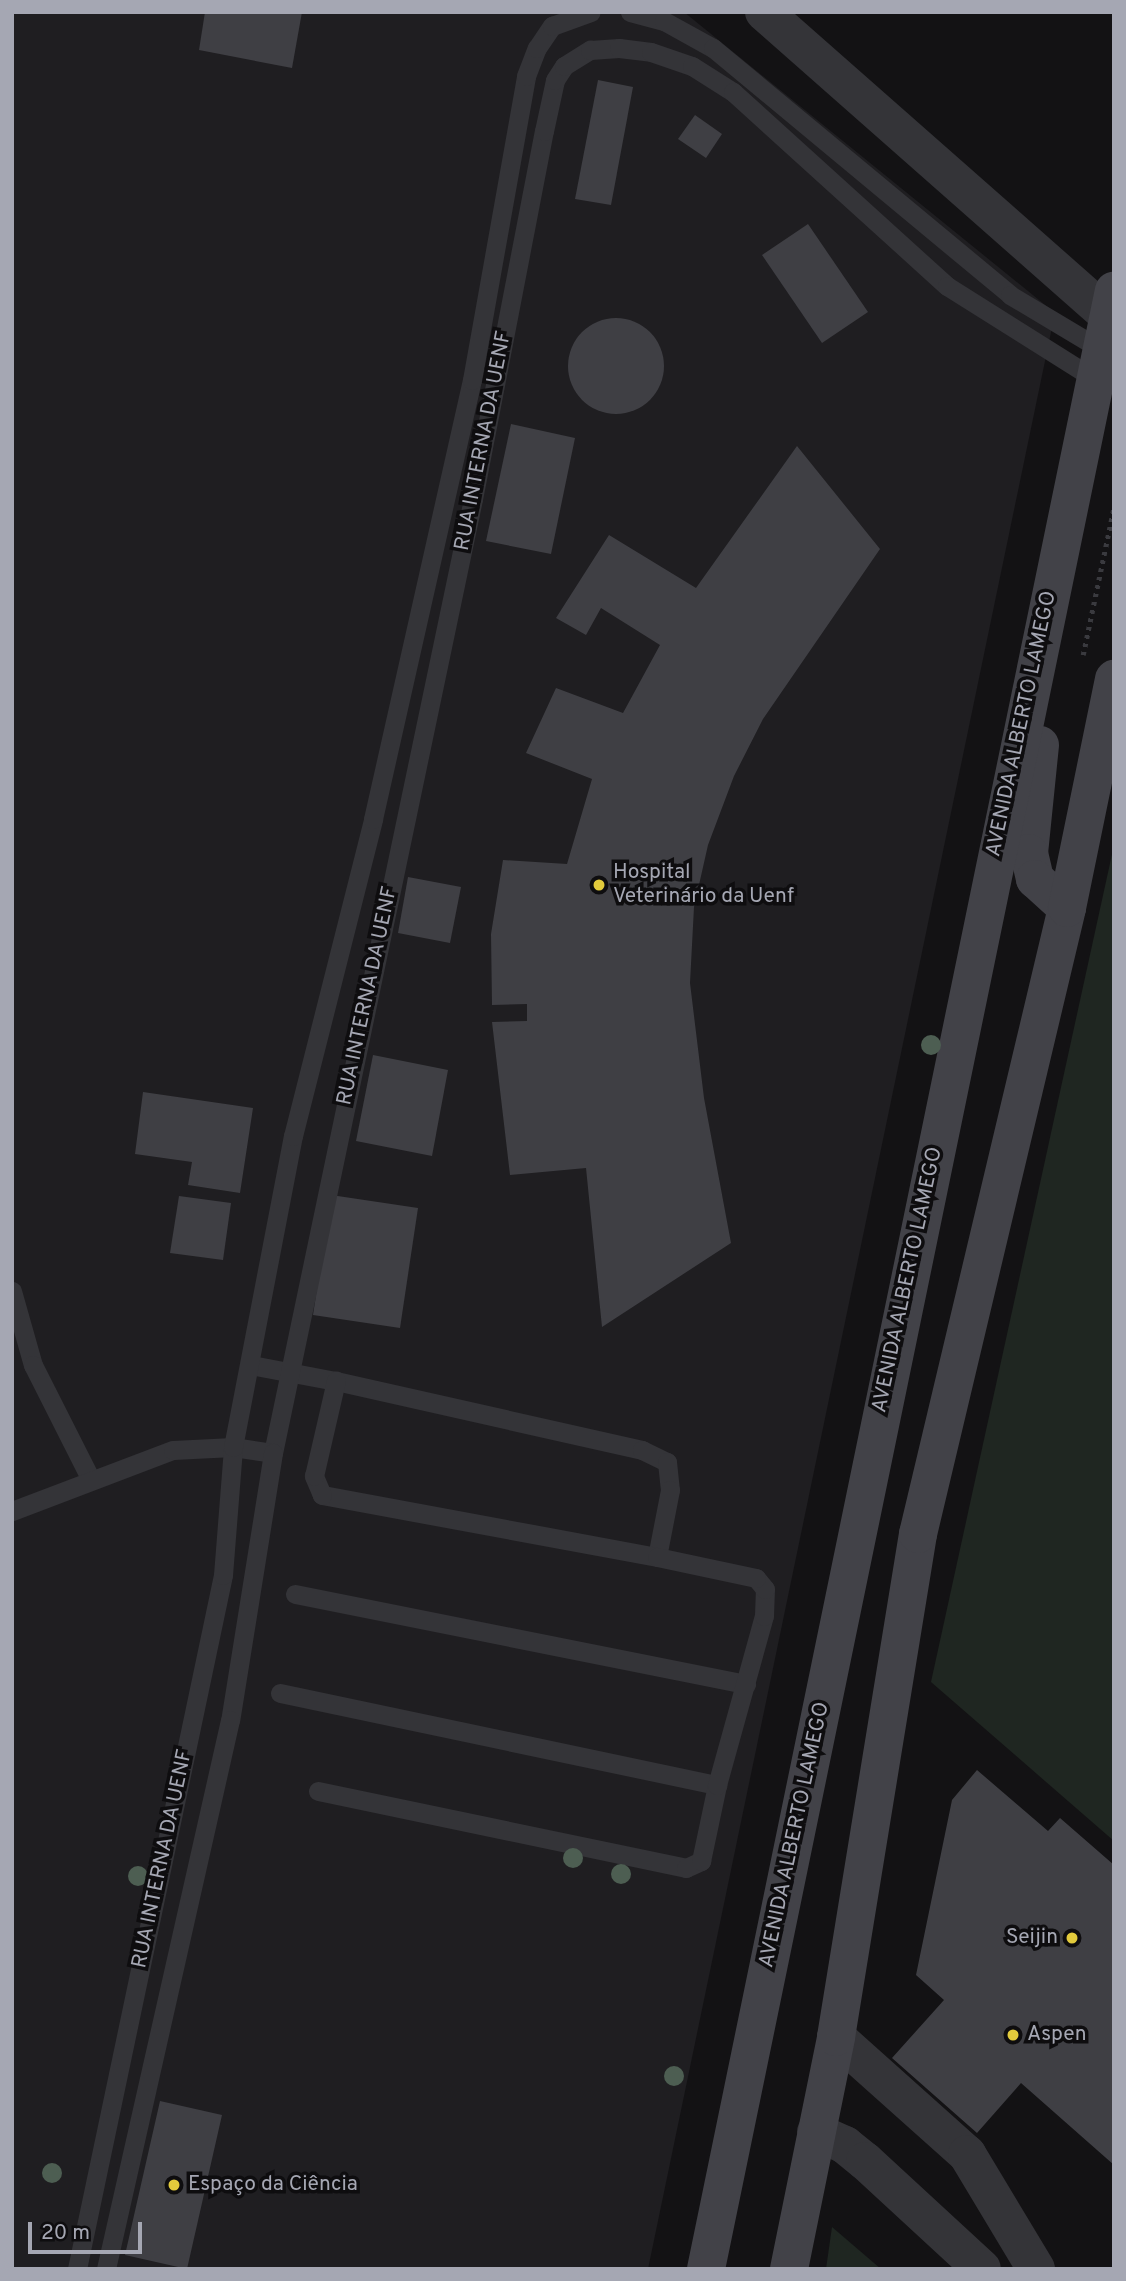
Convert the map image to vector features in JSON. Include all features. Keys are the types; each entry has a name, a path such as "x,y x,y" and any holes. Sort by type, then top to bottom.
{"main road":[{"name":"AVENIDA ALBERTO LAMEGO","path":"706,2269 1035,660 1105,334"},
{"path":"1035,660 1043,724 1029,853 1035,879 1067,908"},
{"path":"789,2269 835,2037 918,1534 1067,908 1114,679"}],"street":[{"path":"764,12 1105,334"},
{"path":"835,2037 967,2154 1036,2269"},
{"path":"816,2132 855,2153 982,2269"}],"lane":[{"name":"RUA INTERNA DA UENF","path":"77,2269 223,1575 233,1447 251,1365 293,1136 373,819 472,380 527,76 537,48 552,26 591,12"},
{"path":"631,12 664,21 713,48 1010,295 1105,334"},
{"name":"RUA INTERNA DA UENF","path":"106,2269 230,1720 273,1453 467,526 555,80 564,66 590,50 620,48 651,52 692,66 733,92 947,286 1105,334"},
{"path":"12,1291 33,1365 91,1480"},
{"path":"251,1365 336,1381 642,1450 667,1462 670,1490 657,1557"},
{"path":"318,1791 686,1868 701,1861 717,1785 764,1616 765,1589 756,1578 322,1495 314,1476 336,1381"},
{"path":"12,1511 173,1450 233,1447 273,1453"},
{"path":"295,1594 746,1684"},
{"path":"280,1693 717,1785"}],"shaded area":[{"path":"12,12 684,12 1055,313 648,2269 12,2269"},
{"path":"1114,845 1114,1841 931,1682"},
{"path":"832,2227 881,2269 826,2269"}],"building":[{"path":"205,12 302,12 292,68 199,50"},
{"path":"598,80 633,87 611,205 575,199"},
{"path":"695,115 722,134 706,158 678,139"},
{"path":"808,224 868,312 822,343 762,255"},
{"path":"616,318 634,322 650,332 660,348 664,366 660,384 650,400 634,410 616,414 598,410 582,400 572,384 568,366 572,348 582,332 598,322"},
{"path":"511,424 575,438 551,554 486,541"},
{"name":"Hospital Veterinário da Uenf","path":"797,446 880,549 763,719 734,776 708,845 694,907 690,983 704,1098 731,1243 602,1327 586,1168 510,1175 492,1022 527,1021 527,1004 492,1005 491,934 503,860 567,864 592,779 526,753 556,688 623,713 660,645 601,608 586,635 556,618 609,535 696,588"},
{"path":"408,877 461,887 450,943 398,933"},
{"path":"373,1055 448,1070 432,1156 356,1141"},
{"path":"143,1092 253,1108 240,1193 188,1185 192,1162 135,1154"},
{"path":"331,1195 418,1208 400,1328 313,1315"},
{"path":"179,1196 231,1203 223,1260 170,1253"},
{"name":"Aspen","path":"977,1770 1048,1831 1060,1818 1114,1865 1114,2165 1021,2083 977,2133 892,2058 944,2000 916,1975 952,1800"},
{"name":"Espaço da Ciência","path":"160,2101 222,2115 187,2269 125,2255"}],"place":[{"name":"Hospital Veterinário da Uenf","path":"599,885"},
{"name":"Seijin","path":"1072,1938"},
{"name":"Aspen","path":"1013,2035"},
{"name":"Espaço da Ciência","path":"174,2185"}]}
